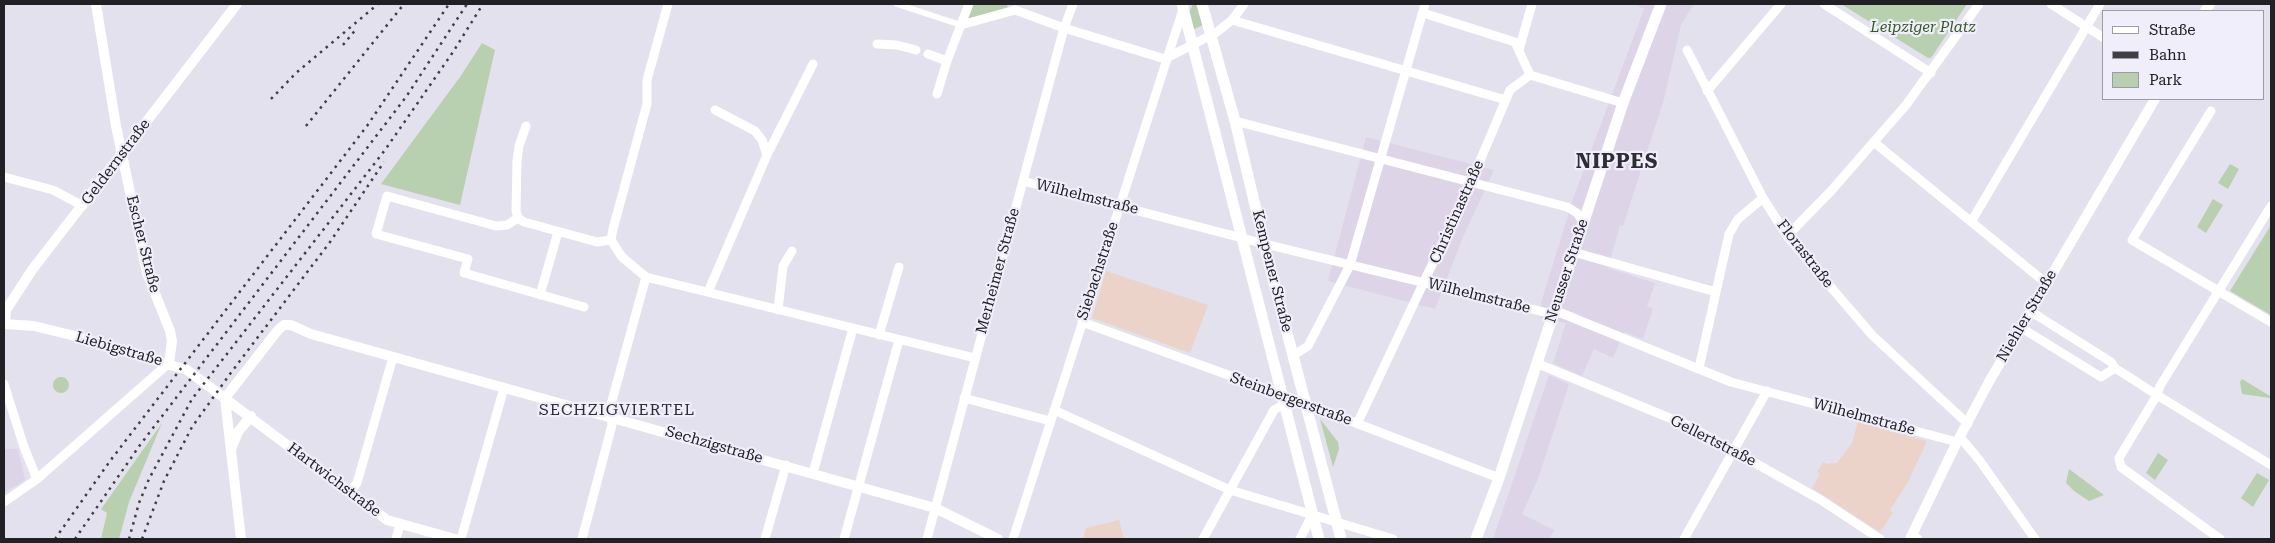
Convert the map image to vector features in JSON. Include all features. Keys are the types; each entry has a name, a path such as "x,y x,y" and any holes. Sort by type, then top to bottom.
{"main road":[{"name":"Kempener Straße","path":"1202,4 1235,121 1341,539"},
{"name":"Neusser Straße","path":"1476,539 1499,478 1623,103 1661,4"},
{"name":"Kempener Straße","path":"1183,5 1319,539"}],"street":[{"name":"Escher Straße","path":"96,4 121,153 149,282 170,331 172,341 169,363"},
{"name":"Geldernstraße","path":"4,324 6,310 18,291 121,153 237,4"},
{"path":"668,4 647,80 647,104 611,240 622,257 646,277 975,358"},
{"path":"897,4 961,25 1013,7 1064,28 1165,59 1193,46 1232,20 1244,4"},
{"path":"937,94 947,62 970,4"},
{"name":"Merheimer Straße","path":"927,539 1064,28 1073,4"},
{"path":"1294,355 1308,346 1350,265 1426,4"},
{"path":"1519,50 1532,4"},
{"path":"1707,91 1782,4"},
{"path":"1824,4 1931,73"},
{"path":"1787,236 1875,143 1931,73 1979,4"},
{"path":"2051,4 2102,37"},
{"path":"1971,222 2100,4"},
{"name":"Siebachstraße","path":"1013,539 1183,5"},
{"path":"1423,13 1515,42 1530,75 1623,103"},
{"path":"1232,20 1506,100"},
{"path":"877,44 897,45 916,50"},
{"name":"Florastraße","path":"1688,50 1707,91 1763,198 1787,236 1872,335 1968,424"},
{"path":"928,54 947,62"},
{"path":"708,292 767,155 813,64"},
{"name":"Christinastraße","path":"1357,424 1425,283 1510,90 1530,75"},
{"name":"Niehler Straße","path":"1914,538 1958,440 2020,327 2154,100"},
{"path":"715,110 755,131 762,140 767,155"},
{"path":"2210,111 2132,240 2271,322"},
{"path":"1235,121 1566,207 1577,213 1583,222"},
{"path":"526,126 519,146 516,175 516,210 518,218 524,222 597,242 611,240"},
{"path":"1875,143 2046,283"},
{"path":"4,177 53,190 83,206"},
{"name":"Wilhelmstraße","path":"1023,181 1350,265 1554,313 1561,313 1732,382 1958,440"},
{"path":"518,218 507,224 496,226 387,196 376,234 468,259 464,273 584,307"},
{"path":"1700,368 1729,234 1732,226 1763,198"},
{"path":"2220,539 2122,467 2119,458 2157,395 2160,386 2271,206"},
{"path":"540,295 558,232"},
{"path":"778,310 783,266 792,251"},
{"path":"1573,252 1716,292"},
{"path":"879,335 899,268"},
{"path":"582,539 612,425 610,408 646,277"},
{"path":"2030,311 2111,362 2115,368 2157,395 2271,465"},
{"name":"Steinbergerstraße","path":"1082,322 1283,400 1306,404 1499,478"},
{"name":"Liebigstraße","path":"4,324 34,326 169,363 187,370 225,398"},
{"name":"Sechzigstraße","path":"225,398 276,332 284,326 291,325 311,334 935,508 998,539"},
{"path":"2020,327 2101,377 2115,368"},
{"path":"813,473 853,328"},
{"path":"844,539 899,340"},
{"path":"350,492 357,482 393,357"},
{"path":"4,502 37,479 169,363"},
{"name":"Gellertstraße","path":"1536,363 1689,426 1821,500 1880,539"},
{"path":"4,384 24,447 37,479"},
{"path":"461,539 504,388"},
{"path":"1684,539 1767,391"},
{"path":"225,398 241,539"},
{"name":"Hartwichstraße","path":"225,398 387,520 455,539"},
{"path":"964,398 1050,422"},
{"path":"1203,539 1274,410 1283,400"},
{"path":"1054,410 1230,490 1393,539"},
{"path":"231,450 238,432 251,416"},
{"path":"1958,440 1980,461 2035,539"},
{"path":"765,539 786,466"},
{"path":"1300,539 1312,514"},
{"path":"396,539 400,524"}],"shaded area":[{"path":"1635,4 1694,4 1681,25 1664,99 1623,226 1620,225 1608,268 1655,283 1647,307 1653,308 1643,339 1624,332 1613,358 1594,349 1582,376 1553,363 1566,323 1541,318 1541,303 1573,199 1644,9"},
{"path":"1366,137 1494,170 1463,237 1435,309 1328,281"},
{"path":"1106,271 1208,305 1190,353 1092,318"},
{"path":"1549,375 1569,384 1538,479 1522,514 1554,530 1549,539 1493,539"},
{"path":"1858,421 1927,441 1908,482 1890,510 1893,513 1880,532 1812,488 1820,474 1817,472 1823,462 1827,464 1837,463 1852,443"},
{"path":"4,449 18,449 25,480 4,493"},
{"path":"1119,520 1124,539 1083,539 1086,528"}],"green space":[{"path":"973,4 1006,4 1009,8 967,19"},
{"path":"1193,4 1199,4 1205,24 1192,30 1188,14"},
{"name":"Leipziger Platz","path":"1841,4 1967,4 1931,58 1928,58"},
{"path":"482,43 495,50 460,205 381,184 460,77"},
{"path":"2230,164 2239,169 2228,189 2218,183"},
{"path":"2213,199 2223,205 2206,233 2197,227"},
{"path":"2271,225 2271,315 2230,291"},
{"path":"61,377 67,379 69,385 67,391 61,393 55,391 53,385 55,379"},
{"path":"2242,379 2270,396 2270,398 2242,394 2240,382"},
{"path":"1320,419 1338,442 1339,449 1333,467"},
{"path":"162,423 129,502 119,539 101,539 107,513 101,509"},
{"path":"2158,453 2168,460 2155,480 2146,473"},
{"path":"2069,469 2104,495 2089,501 2074,491 2066,483"},
{"path":"2257,473 2269,480 2253,507 2241,498"}],"railway":[{"path":"271,99 296,73 378,4"},
{"path":"306,126 404,4"},
{"path":"55,539 110,461 367,126 449,4"},
{"path":"75,539 140,445 406,97 467,4"},
{"path":"129,539 139,503 149,479 192,399 385,150 453,52 483,4"},
{"path":"343,45 357,28"},
{"path":"142,539 164,481 192,427 330,242 384,162"}],"district":[{"name":"NIPPES","path":"1617,162"},
{"name":"SECHZIGVIERTEL","path":"617,410"}]}
